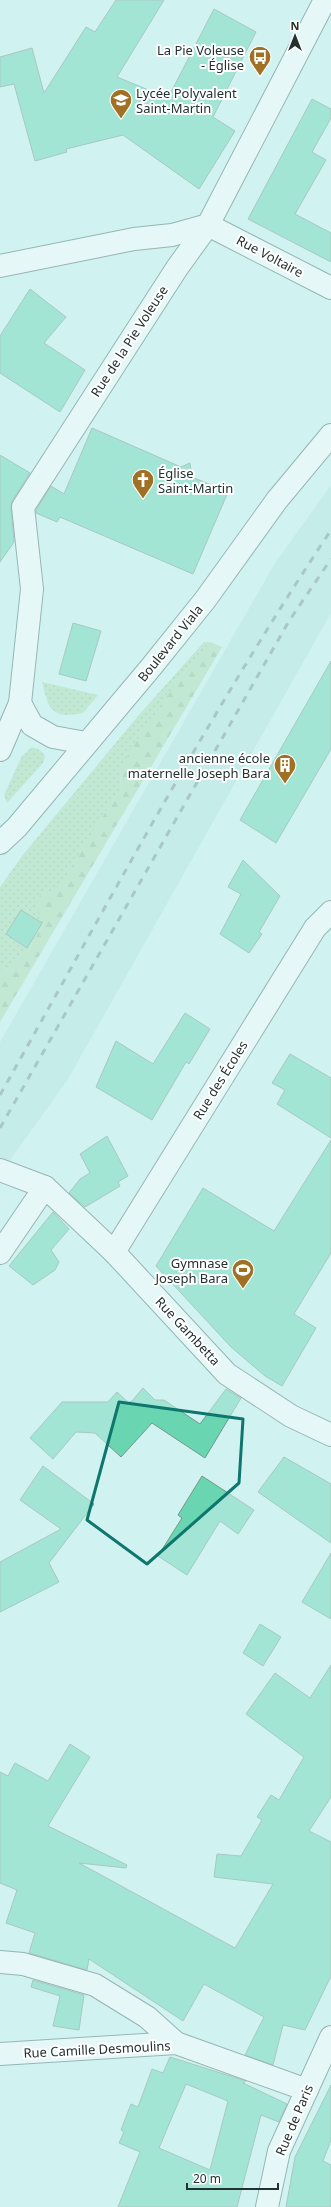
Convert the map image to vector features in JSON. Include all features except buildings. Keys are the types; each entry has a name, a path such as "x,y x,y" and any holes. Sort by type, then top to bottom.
{"street":[{"name":"Rue de la Pie Voleuse","path":"0,750 20,702 32,589 23,507 177,268 208,225 324,0"},
{"path":"0,266 134,239 172,235 208,225"},
{"name":"Rue Voltaire","path":"208,225 331,288"},
{"name":"Boulevard Viala","path":"0,843 17,826 205,600 277,500 331,435"},
{"path":"20,702 32,725 53,737 86,743"},
{"name":"Rue des Écoles","path":"114,1252 315,928 331,912"},
{"name":"Rue Gambetta","path":"0,1170 45,1188 114,1252 227,1374 291,1416 331,1435"},
{"path":"0,1253 45,1188"},
{"path":"0,1962 23,1964 95,1985 147,2017 176,2043"},
{"name":"Rue de Paris","path":"267,2207 279,2151 331,2037"},
{"name":"Rue Camille Desmoulins","path":"0,2054 176,2043 307,2090"}],"highlighted area":[{"path":"119,1402 243,1419 239,1483 147,1564 87,1520"}],"shaded area":[{"path":"331,485 331,613 67,1081 10,1160 0,1183 0,1042 275,563"}],"green space":[{"path":"204,642 210,642 178,680 120,769 121,788 85,844 58,890 45,921 29,949 0,972 0,887 22,856 138,716"},
{"path":"210,642 222,647 0,1022 0,972 29,949 45,921 35,909 41,892 58,890 85,844 121,788 120,769 134,745 178,680"},
{"path":"42,682 98,695 83,713 64,715 53,710 50,706"},
{"path":"32,747 40,750 45,756 43,763 7,803 4,795 22,756"}],"railway":[{"path":"0,1095 201,739 243,668 331,530"},
{"path":"0,1128 289,621 331,559"}],"place":[{"name":"La Pie Voleuse - Église","path":"260,76"},
{"name":"Lycée Polyvalent Saint-Martin","path":"121,120"},
{"name":"Église Saint-Martin","path":"143,500"},
{"name":"ancienne école maternelle Joseph Bara","path":"285,784"},
{"name":"Gymnase Joseph Bara","path":"243,1290"}]}
